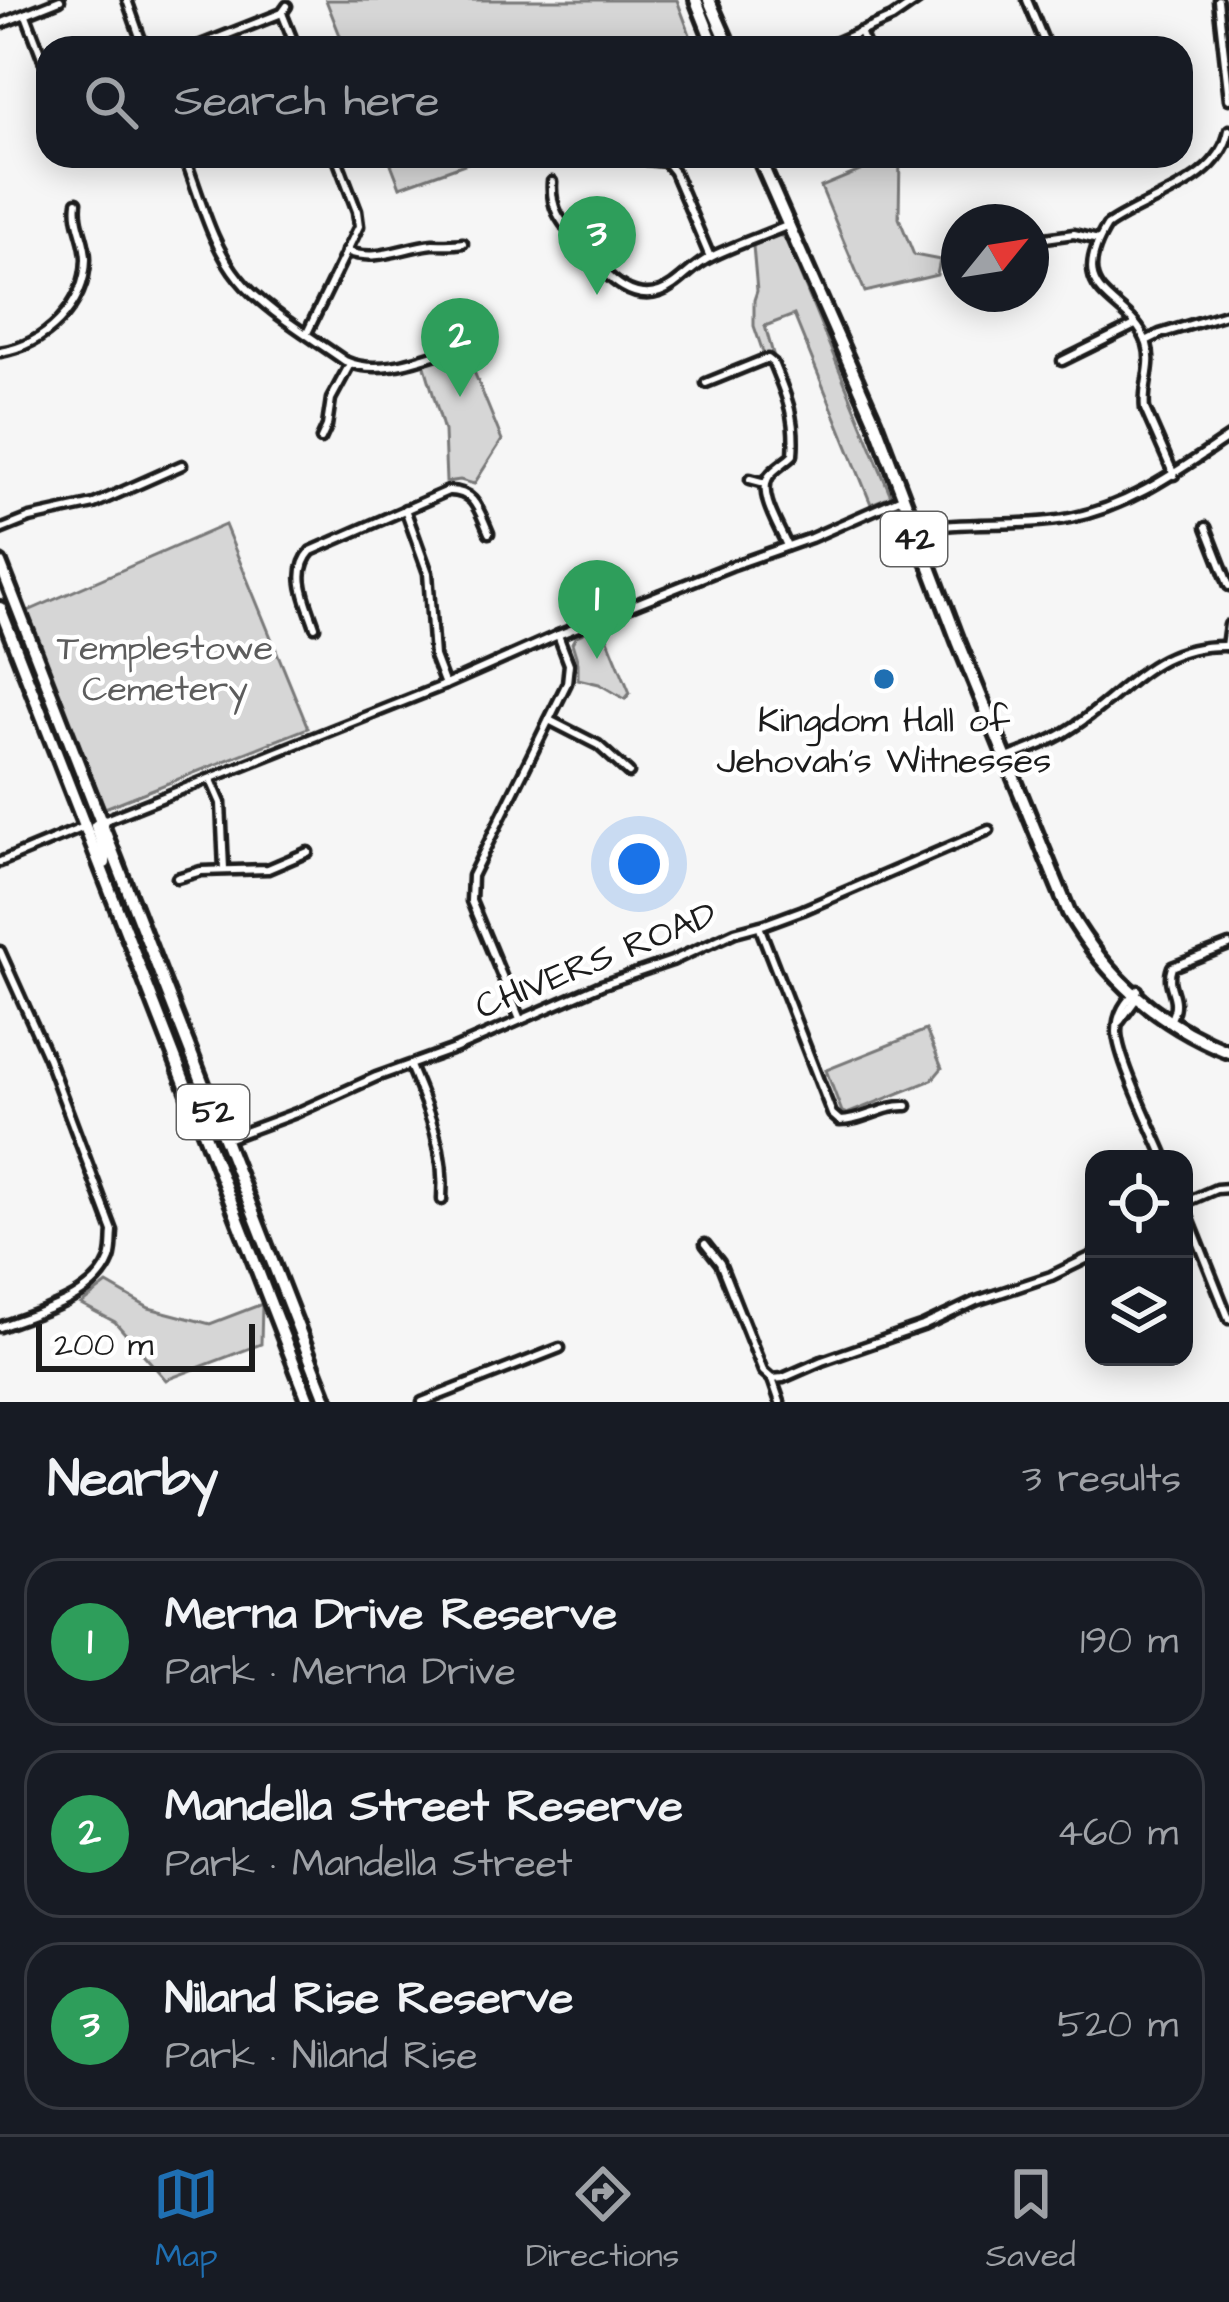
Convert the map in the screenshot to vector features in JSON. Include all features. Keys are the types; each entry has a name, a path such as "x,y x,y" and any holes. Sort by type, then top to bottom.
{"main road":[{"path":"696,0 710,36"},
{"path":"709,0 725,36"},
{"path":"766,168 789,225"},
{"name":"42","path":"789,225 914,530 961,666 1006,758 1056,886 1083,937 1136,995 1171,1020 1229,1049"},
{"name":"52","path":"0,563 327,1402"},
{"name":"52","path":"0,608 309,1402"},
{"path":"103,821 96,826 105,853 105,873"},
{"path":"119,908 134,902"}],"street":[{"path":"0,24 60,0"},
{"path":"127,0 140,36"},
{"path":"851,36 918,0"},
{"path":"1027,0 1042,36"},
{"path":"1219,0 1229,99"},
{"path":"222,36 285,10 293,36"},
{"path":"26,14 36,41"},
{"path":"708,31 716,28 717,18"},
{"path":"860,32 862,36"},
{"path":"1174,475 1145,409 1150,361 1146,341 1136,325 1103,296 1093,261 1107,226 1204,172 1218,159 1229,130"},
{"path":"189,168 216,240 238,279 350,364 376,369 468,344"},
{"path":"307,333 359,226 341,168"},
{"path":"670,168 710,257"},
{"path":"552,182 550,200 559,218 606,275 638,294 670,288 710,257 789,225"},
{"path":"0,352 25,348 67,313 76,297 86,259 75,217 77,202"},
{"path":"1049,237 1074,234 1098,241"},
{"path":"346,251 361,257 380,256 430,244 463,243"},
{"path":"1146,341 1229,313"},
{"path":"1062,361 1136,325"},
{"path":"706,383 763,360 773,363 794,418 795,438 793,455 765,483 787,546"},
{"path":"320,439 331,399 350,364"},
{"path":"914,530 1069,518 1154,488 1229,437"},
{"path":"0,530 94,504 182,465"},
{"path":"750,479 765,483"},
{"path":"315,627 300,572 311,551 448,490 462,490 472,497 489,532"},
{"path":"103,821 901,498"},
{"path":"405,509 428,573 434,656 445,685"},
{"path":"1207,527 1229,586"},
{"path":"1006,758 1069,730 1158,661 1193,648 1228,646 1229,625"},
{"path":"519,1018 471,901 470,888 567,683 569,664 558,634"},
{"path":"549,720 598,745 629,773"},
{"path":"211,780 221,803 224,869"},
{"path":"0,862 87,826"},
{"name":"CHIVERS ROAD","path":"224,1140 989,830"},
{"path":"177,878 224,869 268,869 308,852"},
{"path":"759,926 832,1114 839,1121 850,1121 892,1105 908,1106"},
{"path":"1171,1020 1177,1004 1169,979 1172,967 1229,944"},
{"path":"0,950 48,1058 113,1231 112,1257 95,1284 0,1328"},
{"path":"1136,995 1123,1005 1118,1024 1120,1048 1161,1150"},
{"path":"410,1066 442,1155 442,1200"},
{"path":"1193,1200 1229,1188"},
{"path":"1193,1234 1229,1319"},
{"path":"705,1244 720,1263 780,1402"},
{"path":"772,1379 923,1326 1088,1258"},
{"path":"422,1402 560,1348"}],"green space":[{"path":"326,0 677,0 690,36 340,36"},
{"path":"393,168 453,168 400,187"},
{"path":"867,168 900,168 899,218 914,255 940,260 937,275 865,292 821,187"},
{"path":"777,235 785,237 891,496 871,504 794,315 765,326 773,354 764,355 754,326 753,246"},
{"path":"466,352 502,440 474,484 446,482 444,431 424,363"},
{"name":"Templestowe Cemetery","path":"225,525 308,728 105,808 26,612"},
{"path":"602,625 630,693 625,699 599,684 578,679 572,643 576,636"},
{"path":"926,1030 942,1068 932,1080 842,1112 826,1070"},
{"path":"107,1284 149,1308 210,1324 262,1304 261,1344 166,1380 115,1322 81,1304"}],"place":[{"name":"Niland Rise Reserve","path":"597,295"},
{"name":"Mandella Street Reserve","path":"460,397"},
{"name":"Merna Drive Reserve","path":"597,659"},
{"name":"Kingdom Hall of Jehovah's Witnesses","path":"884,679"}]}
